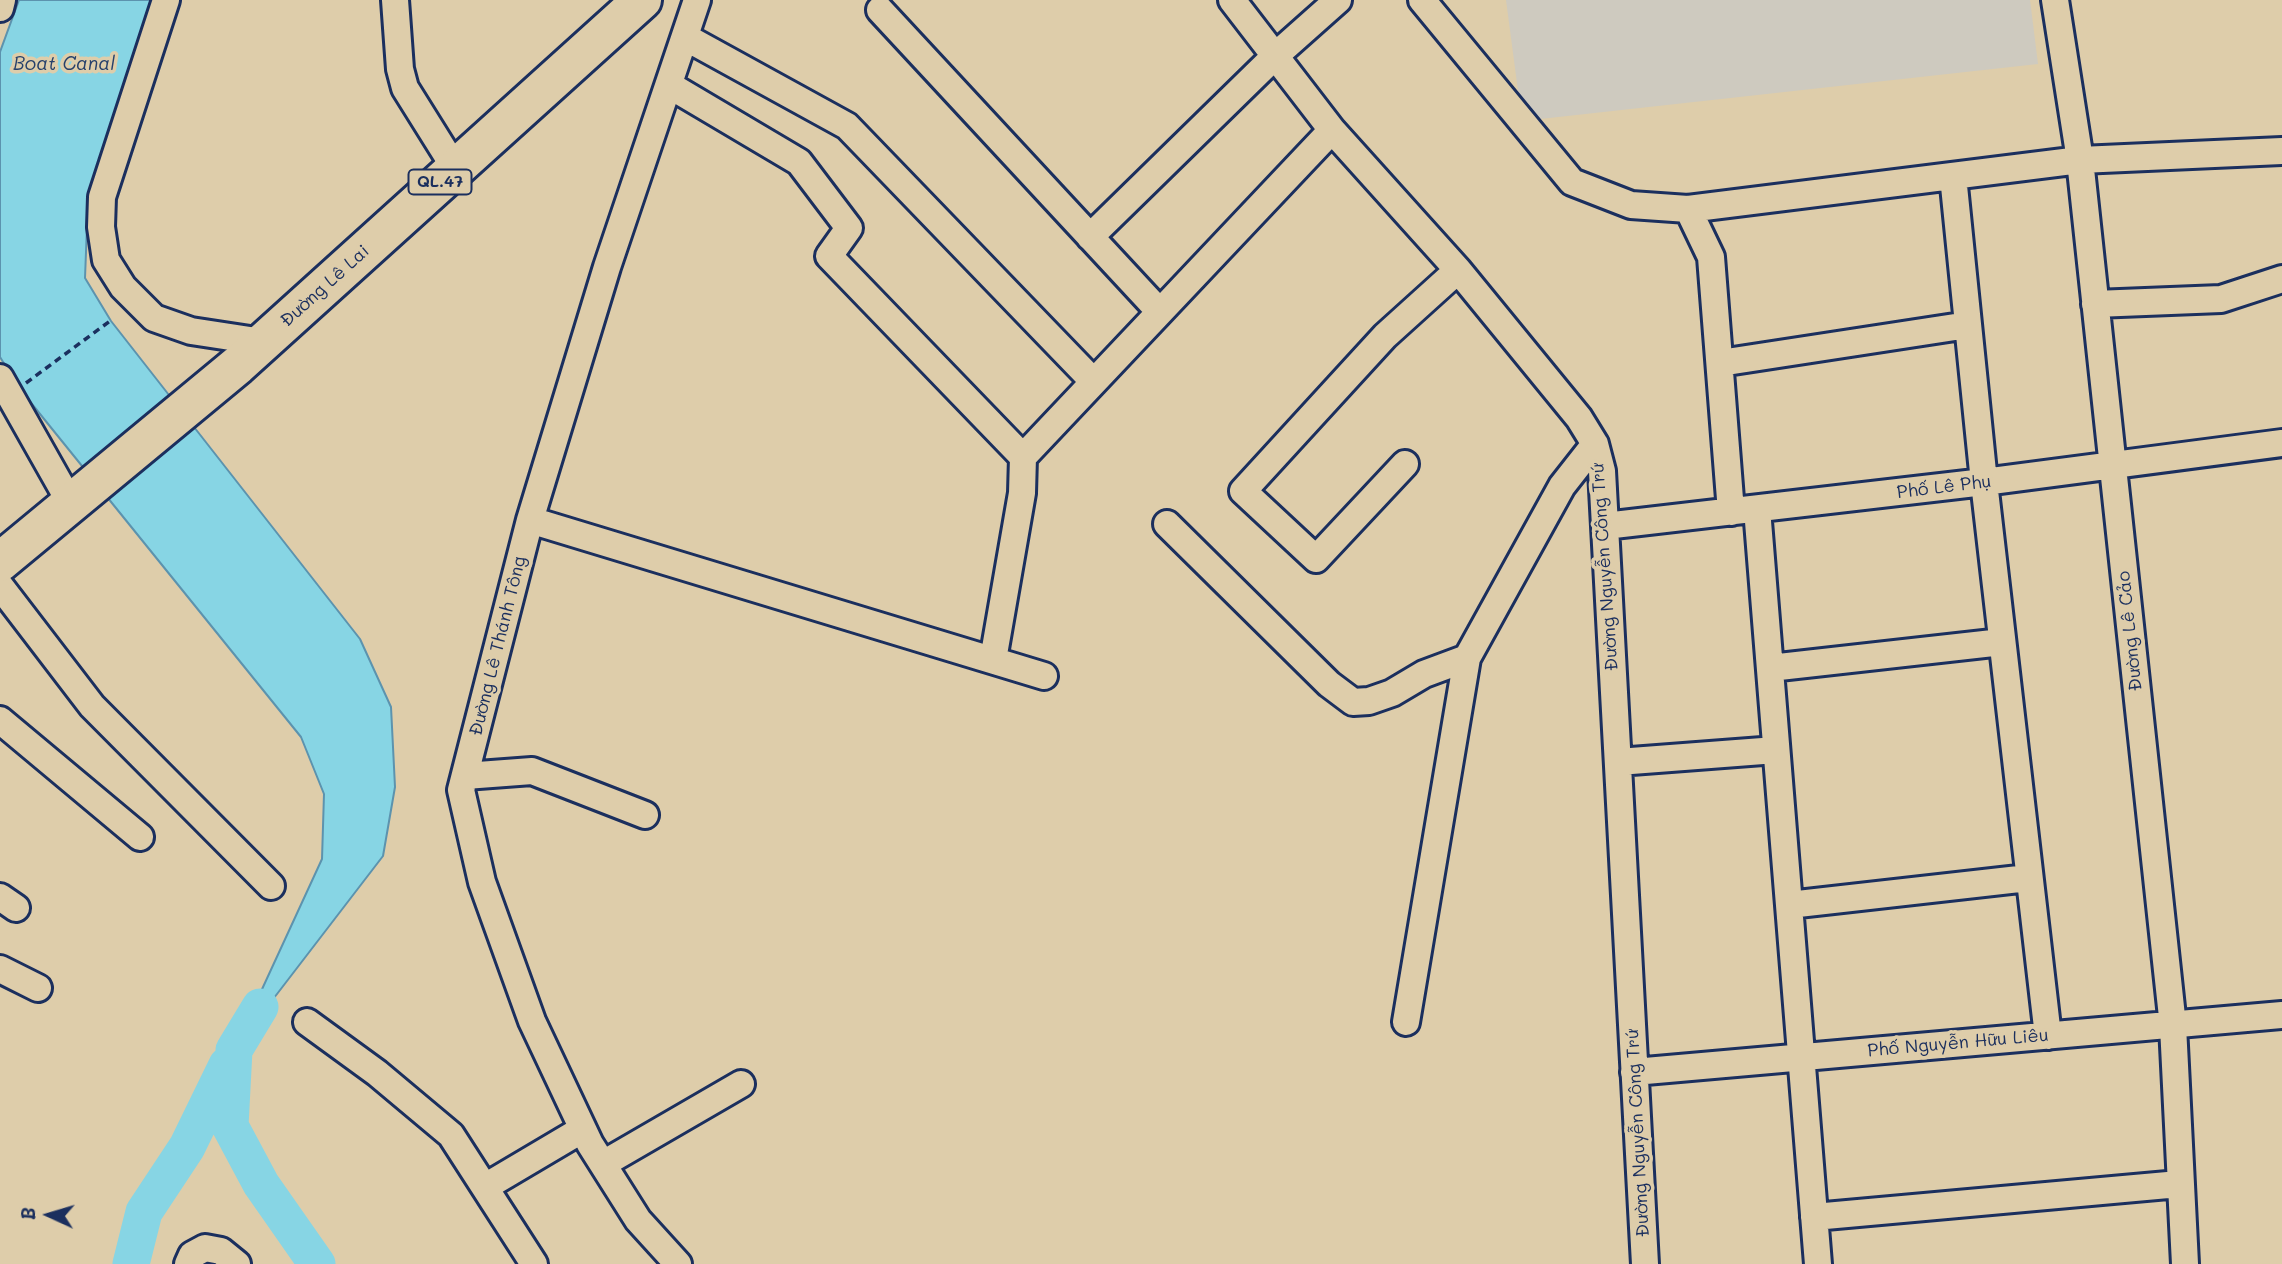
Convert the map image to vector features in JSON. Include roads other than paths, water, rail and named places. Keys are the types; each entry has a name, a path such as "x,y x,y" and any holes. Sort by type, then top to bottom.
{"highway":[{"name":"Đường Lê Lai","path":"0,562 250,353 642,0"}],"street":[{"path":"0,6 2,0"},
{"path":"166,0 102,197 101,227 106,260 123,287 154,318 250,353"},
{"path":"395,0 400,69 405,88 455,169"},
{"name":"Đường Lê Thánh Tông","path":"678,1264 638,1220 603,1164 583,1129 532,1021 482,882 461,790 530,520 607,267 697,0"},
{"name":"Đường Nguyễn Công Trứ","path":"1232,0 1332,130 1458,270 1579,418 1595,444 1602,471 1645,1264"},
{"path":"1090,237 1275,56 1338,0"},
{"path":"1422,0 1572,182 1631,205 1688,209 2080,160 2282,151"},
{"name":"Đường Lê Cảo","path":"2055,0 2080,160 2173,1026 2185,1264"},
{"path":"880,10 1160,312"},
{"path":"685,37 847,126 1094,382"},
{"path":"668,85 799,162 849,228 829,256 1023,457"},
{"path":"993,660 1022,493 1023,457 1332,130"},
{"path":"1953,176 1984,482 2048,1035"},
{"path":"1688,209 1711,257 1720,363 1770,668 1818,1264"},
{"path":"1405,464 1316,559 1243,491 1385,336 1458,270"},
{"path":"2095,304 2221,299 2282,279"},
{"path":"1720,363 1968,325"},
{"path":"10,383 76,498"},
{"name":"Phố Lê Phụ","path":"1605,526 1984,482 2282,443"},
{"path":"1406,1022 1467,658 1562,486 1595,444"},
{"path":"530,520 1044,676"},
{"path":"1167,524 1329,684 1353,702 1369,701 1392,693 1424,674 1467,658"},
{"path":"0,586 92,706 271,886"},
{"path":"1770,668 2002,642"},
{"path":"0,720 140,837"},
{"path":"1618,762 1776,750"},
{"path":"464,776 532,771 645,815"},
{"path":"1789,905 2028,878"},
{"path":"0,969 38,988"},
{"name":"Phố Nguyễn Hữu Liêu","path":"1634,1072 2282,1015"},
{"path":"307,1022 377,1073 450,1135 534,1264"},
{"path":"603,1164 741,1084"},
{"path":"485,1187 583,1129"},
{"path":"1814,1217 2179,1184"},
{"path":"188,1264 192,1255 205,1248 220,1251 237,1264"}],"water":[{"name":"Boat Canal","path":"19,0 157,0 121,96 87,226 85,278 111,321 360,639 391,707 395,787 383,856 234,1050 322,859 324,794 301,737 19,388 0,357 0,52"}],"waterway":[{"path":"260,1007 234,1050 230,1126 261,1184 317,1264"},
{"path":"131,1264 144,1212 187,1147 227,1065"}]}
